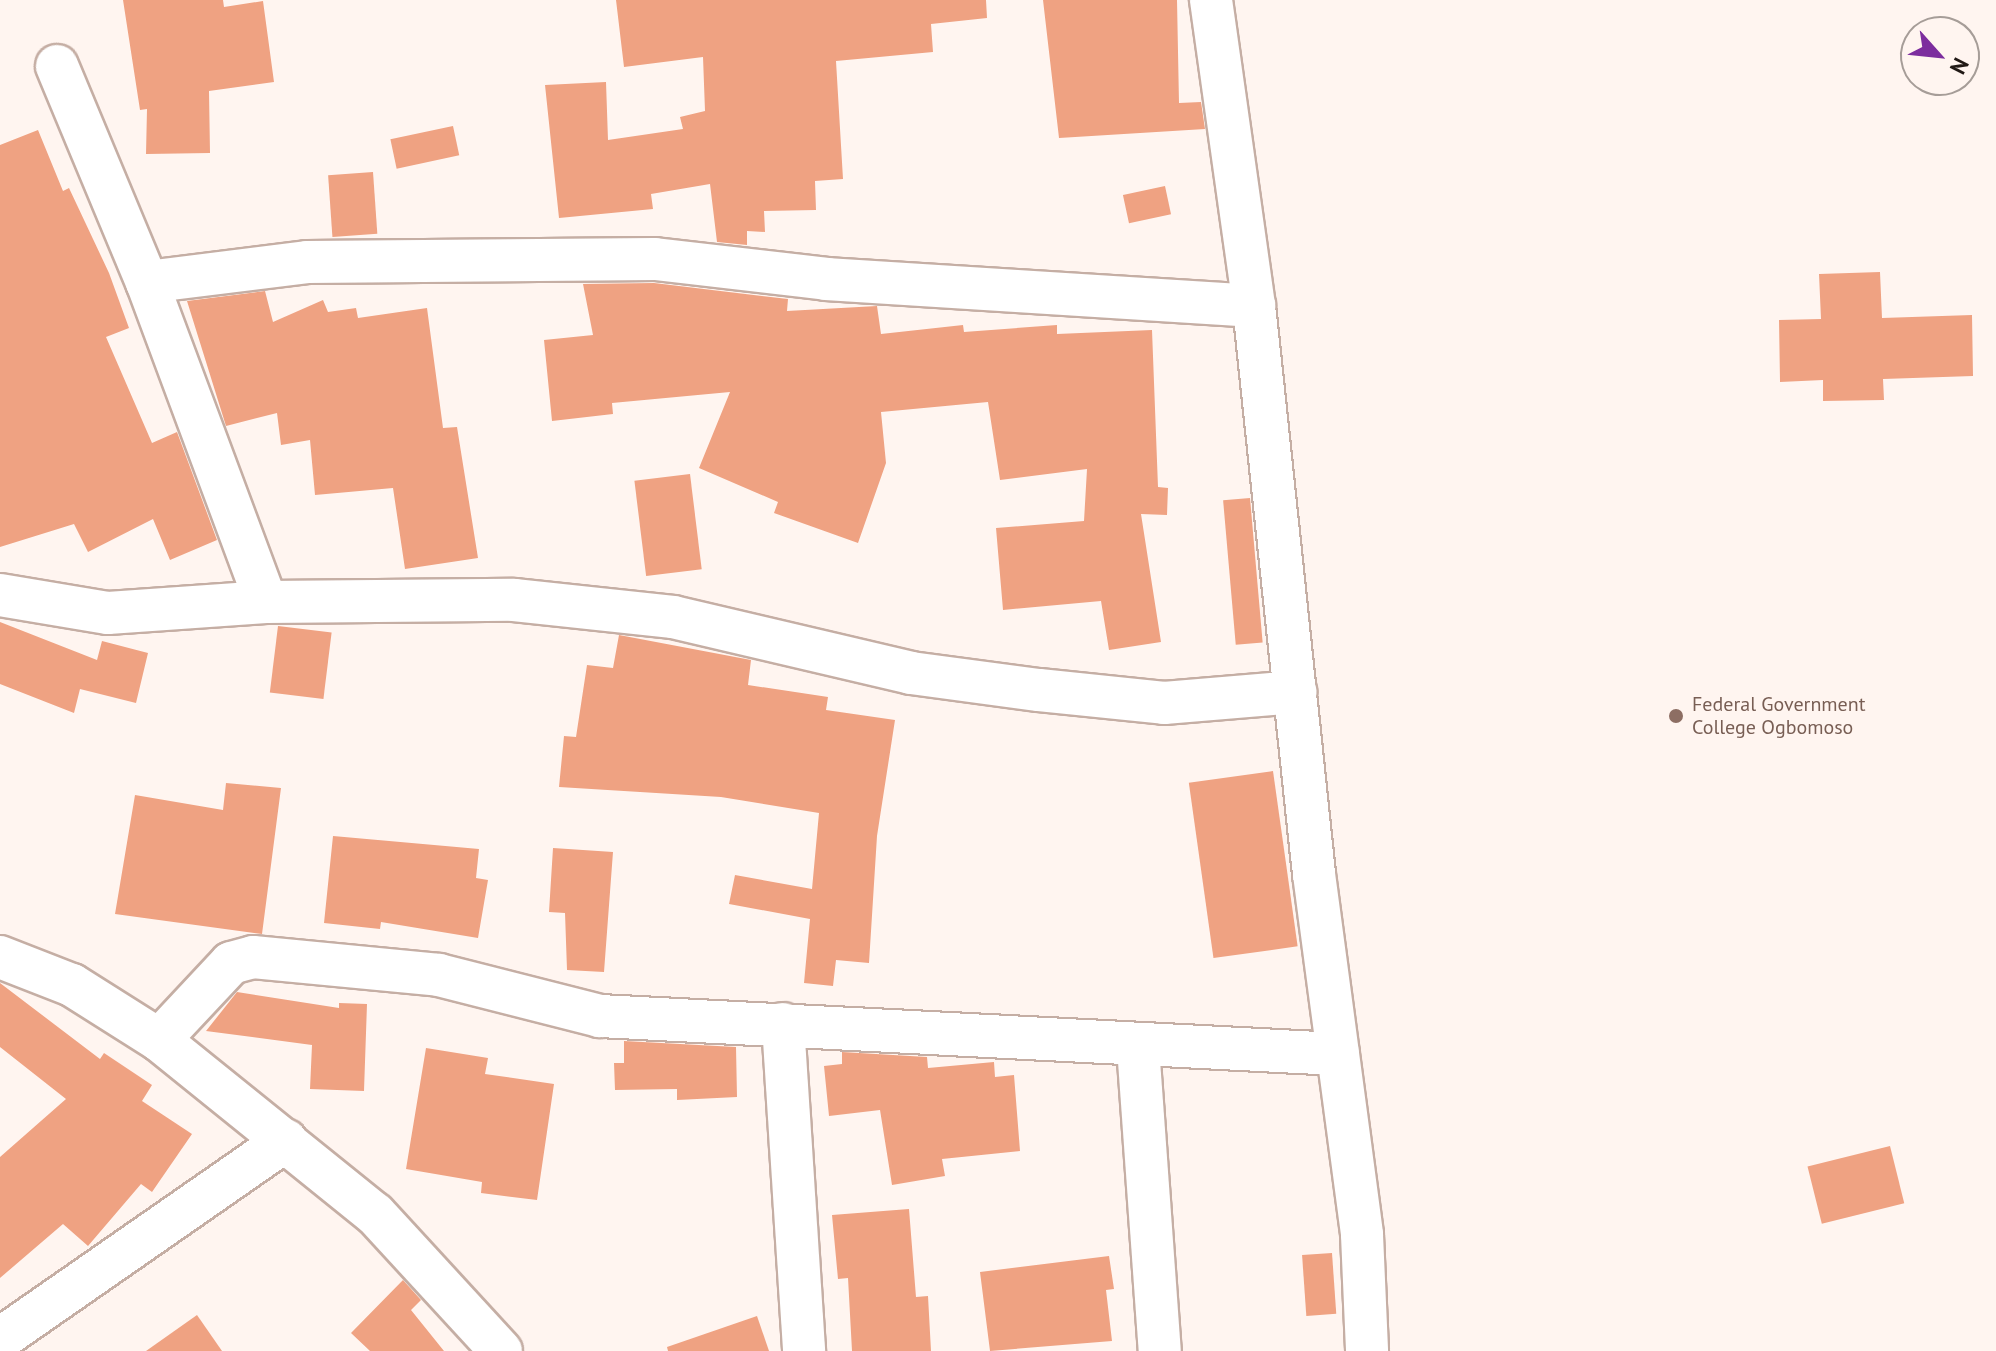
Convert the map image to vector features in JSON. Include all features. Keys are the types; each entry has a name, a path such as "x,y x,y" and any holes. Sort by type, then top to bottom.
{"street":[{"path":"1211,0 1254,306 1338,1054 1362,1235 1367,1351"},
{"path":"57,66 147,282 266,602"},
{"path":"147,282 307,262 655,259 827,279 1254,306"},
{"path":"0,595 108,613 266,602 514,600 673,617 911,673 1039,690 1164,703 1296,692"},
{"path":"0,957 72,985 159,1040 375,1214 501,1351"},
{"path":"159,1040 231,963 253,957 439,975 600,1016 783,1024 1138,1047 1338,1054"},
{"path":"783,1024 804,1351"},
{"path":"1138,1047 1160,1351"},
{"path":"0,1339 286,1140"}],"building":[{"path":"123,0 223,0 224,7 263,1 274,82 209,91 210,153 146,154 147,109 140,110"},
{"path":"616,0 986,0 987,18 931,24 933,52 836,61 843,179 815,181 816,210 764,211 765,232 747,231 747,245 717,242 710,184 651,194 653,209 559,218 545,85 606,82 608,140 683,129 680,117 705,111 703,57 624,67"},
{"path":"1043,0 1177,0 1179,103 1201,102 1205,129 1059,138"},
{"path":"453,126 459,155 397,169 390,139"},
{"path":"38,130 63,191 69,188 109,273 129,328 106,337 152,443 177,432 217,540 170,560 153,519 88,552 74,524 0,547 0,145"},
{"path":"373,172 377,234 332,237 328,175"},
{"path":"1165,186 1171,214 1129,223 1123,195"},
{"path":"1880,272 1882,318 1972,315 1973,376 1883,379 1884,400 1823,401 1823,380 1780,382 1779,320 1821,319 1819,274"},
{"path":"654,283 788,299 787,311 877,306 881,334 963,325 964,332 1057,325 1057,334 1152,330 1158,487 1168,488 1167,515 1141,514 1161,642 1109,650 1101,601 1003,610 996,528 1084,521 1087,469 1000,480 988,402 881,412 886,463 858,543 774,513 778,502 699,468 730,392 612,403 613,414 552,421 544,340 593,335 583,284"},
{"path":"265,291 273,322 323,300 328,312 356,308 358,318 427,308 443,428 457,427 478,558 405,569 393,488 315,495 310,440 281,445 277,413 226,426 187,301"},
{"path":"690,474 702,569 646,576 634,481"},
{"path":"1250,498 1263,642 1236,645 1223,500"},
{"path":"0,622 97,660 102,641 148,653 136,703 80,689 74,713 0,684"},
{"path":"278,626 332,633 323,699 270,693"},
{"path":"619,635 751,660 748,685 828,697 826,710 895,720 877,836 869,963 836,960 833,986 804,983 810,919 729,904 735,875 812,889 819,813 721,797 559,787 564,736 576,737 587,665 613,668"},
{"path":"1273,771 1298,946 1213,958 1189,783"},
{"path":"226,783 281,788 262,934 115,914 135,795 223,810"},
{"path":"333,836 479,849 476,878 488,880 478,938 381,922 380,929 324,923"},
{"path":"553,848 613,852 604,972 567,970 565,913 549,912"},
{"path":"0,983 100,1059 104,1053 152,1085 142,1101 192,1134 152,1192 141,1184 88,1246 63,1224 0,1278 0,1157 66,1099 0,1047"},
{"path":"237,992 339,1008 339,1003 367,1004 364,1091 310,1089 312,1045 206,1031"},
{"path":"624,1041 736,1047 737,1097 677,1100 677,1089 615,1090 614,1063 624,1063"},
{"path":"426,1048 488,1058 485,1074 554,1084 537,1200 481,1193 482,1182 406,1169"},
{"path":"842,1052 927,1057 928,1068 994,1062 995,1077 1014,1075 1020,1151 942,1159 945,1176 892,1185 880,1110 829,1116 824,1066 842,1064"},
{"path":"1890,1146 1904,1203 1822,1224 1808,1167"},
{"path":"909,1209 916,1297 928,1296 931,1351 852,1351 848,1278 838,1279 832,1215"},
{"path":"1332,1253 1336,1314 1306,1316 1302,1255"},
{"path":"1109,1256 1114,1289 1106,1290 1112,1341 990,1351 980,1272"},
{"path":"403,1280 421,1300 411,1310 444,1351 370,1351 351,1333"},
{"path":"197,1315 222,1351 146,1351"},
{"path":"757,1316 769,1351 668,1351 667,1347"}],"place":[{"name":"Federal Government College Ogbomoso","path":"1676,716"}]}
